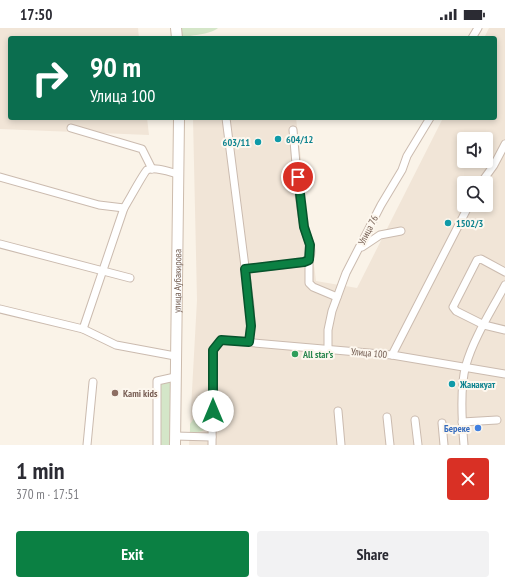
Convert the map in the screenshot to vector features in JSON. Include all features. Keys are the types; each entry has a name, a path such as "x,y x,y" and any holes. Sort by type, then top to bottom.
{"main road":[{"name":"улица Аубакирова","path":"175,440 179,120"}],"street":[{"path":"226,120 245,269 250,319 249,342"},
{"name":"Улица 76","path":"328,349 328,330 337,297 346,273 381,205 402,170 407,156 429,120"},
{"path":"71,128 142,149 152,169"},
{"path":"293,130 304,227 310,245 309,283 337,297"},
{"path":"486,176 494,165 505,144"},
{"path":"83,329 124,208 134,193 143,174 152,169 178,174"},
{"path":"0,177 99,205 124,208"},
{"path":"392,355 465,212"},
{"path":"356,253 367,242 380,235 402,231"},
{"path":"0,244 130,278"},
{"path":"505,272 481,259 477,260 453,307 456,311 484,325 505,330"},
{"path":"245,269 304,262 309,260"},
{"path":"464,445 462,422 466,367 484,325 505,285"},
{"path":"0,309 83,329 116,345 175,356"},
{"name":"Улица 100","path":"212,437 213,350 221,340 392,355 505,374"},
{"path":"157,445 157,382 175,377"},
{"path":"87,445 93,382"},
{"path":"338,411 341,445"},
{"path":"387,417 390,445"},
{"path":"415,420 418,445"},
{"path":"462,422 497,420"},
{"path":"442,423 444,445"},
{"path":"175,440 212,437 212,445"}],"shaded area":[{"path":"0,28 138,28 139,36 8,36 8,120 147,120 149,135 0,129"},
{"path":"489,28 505,28 505,445 189,445 197,300 193,120 296,120 316,281 357,288 442,120 497,120 497,36 485,36"}],"green space":[{"path":"176,28 218,28 205,33 189,36 178,36"},
{"path":"171,382 170,445 157,445 160,383"},
{"path":"207,401 209,401 210,420 207,428 198,432 190,433 190,424"}],"place":[{"name":"604/12","path":"278,139"},
{"name":"603/11","path":"258,142"},
{"name":"1502/3","path":"448,223"},
{"name":"All star’s","path":"295,354"},
{"name":"Жанакуат","path":"452,384"},
{"name":"Kami kids","path":"115,393"},
{"name":"Береке","path":"478,428"}],"route":[{"path":"213,411 213,350 216,344 221,340 249,342 251,326 250,306 245,269 306,262 309,260 310,245 305,233 298,177"}]}
